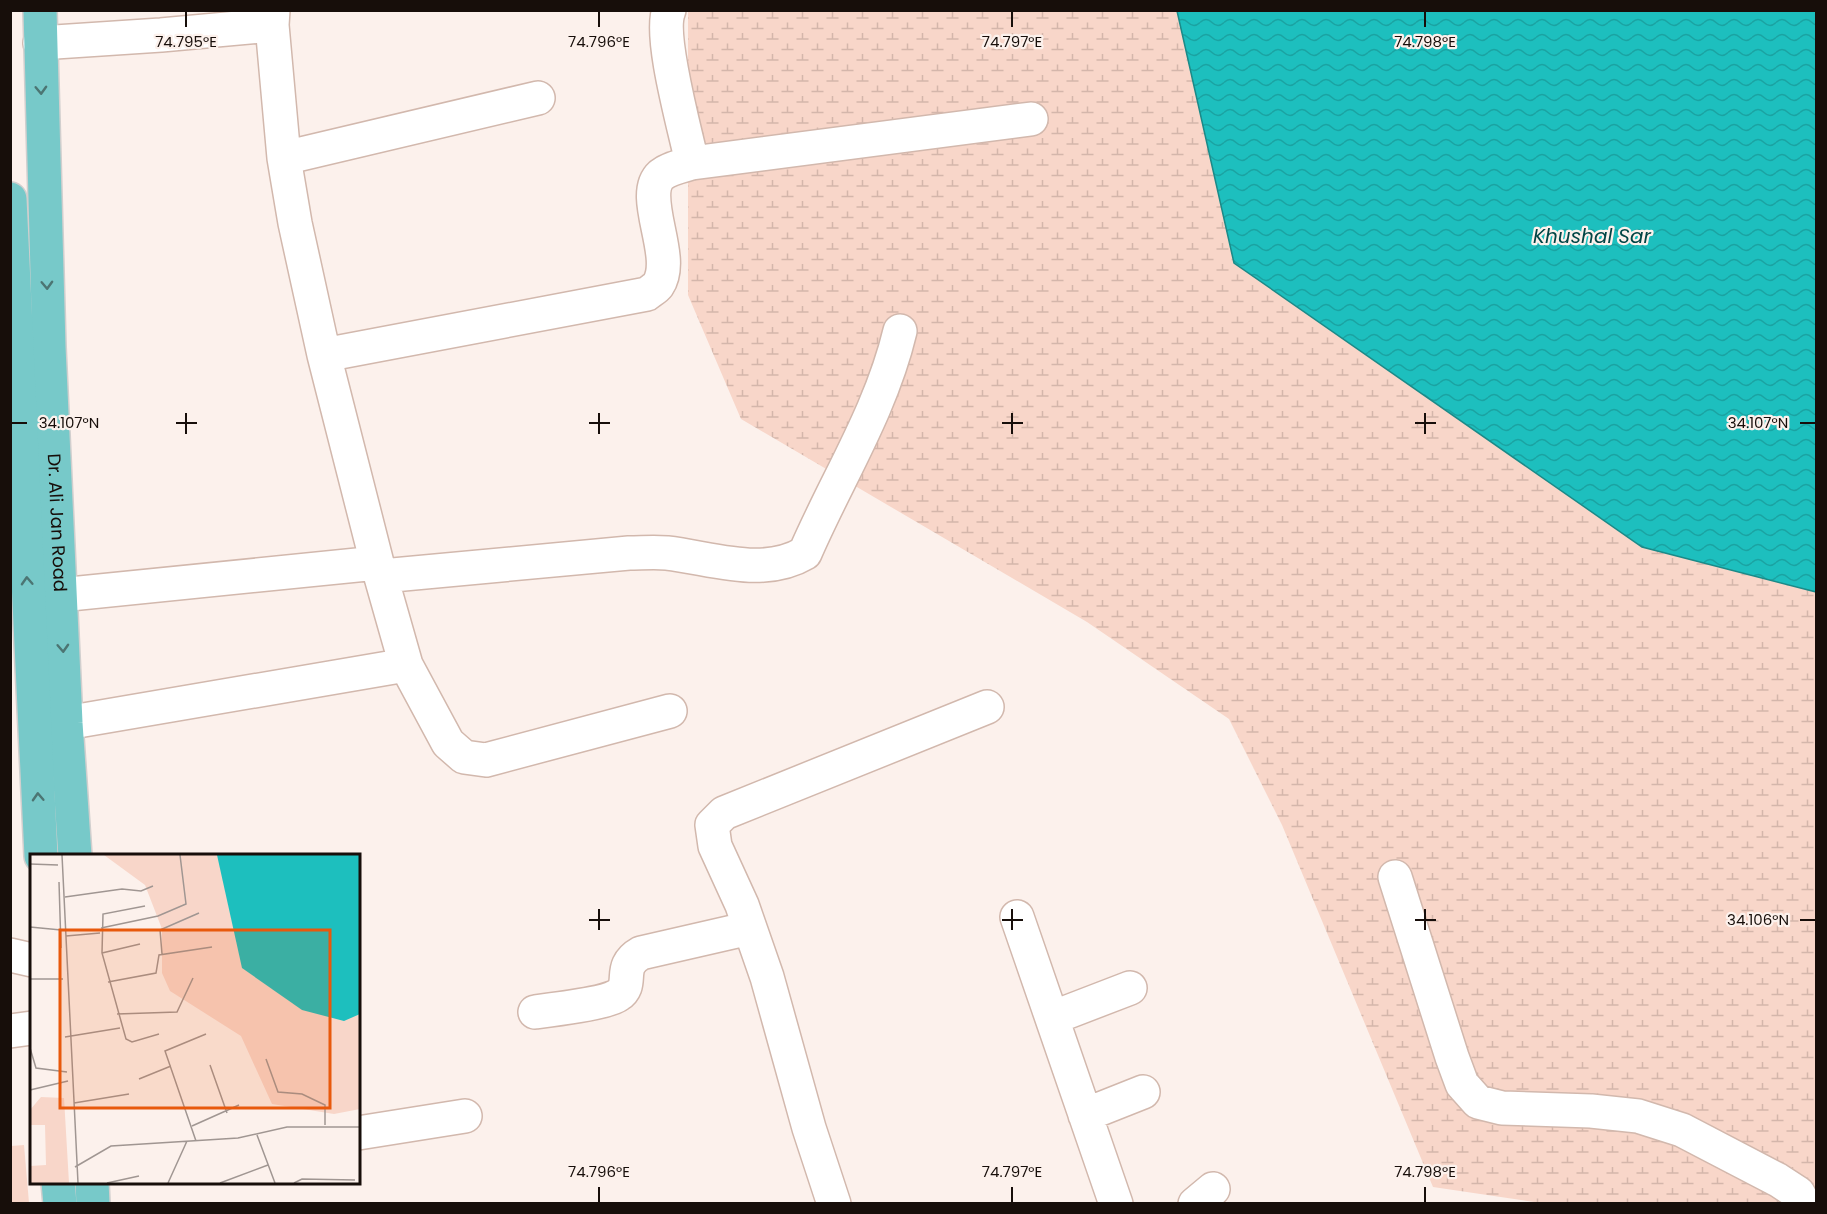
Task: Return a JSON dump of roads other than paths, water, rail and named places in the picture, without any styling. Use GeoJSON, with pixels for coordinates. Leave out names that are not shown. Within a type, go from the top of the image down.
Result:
{"type":"FeatureCollection","features":[{"type":"Feature","properties":{"kind":"main road","name":"Dr. Ali Jan Road"},"geometry":{"type":"LineString","coordinates":[[40,10],[39,43],[49,335],[66,723],[75,854]]}},
{"type":"Feature","properties":{"kind":"main road","name":"Dr. Ali Jan Road"},"geometry":{"type":"LineString","coordinates":[[10,199],[15,426],[41,854]]}},
{"type":"Feature","properties":{"kind":"main road"},"geometry":{"type":"LineString","coordinates":[[58,1184],[60,1203]]}},
{"type":"Feature","properties":{"kind":"main road"},"geometry":{"type":"LineString","coordinates":[[92,1184],[93,1203]]}},
{"type":"Feature","properties":{"kind":"street"},"geometry":{"type":"LineString","coordinates":[[669,10],[666,18],[667,44],[692,163]]}},
{"type":"Feature","properties":{"kind":"street"},"geometry":{"type":"LineString","coordinates":[[39,43],[161,35],[272,18],[284,158],[295,223],[324,354],[406,665],[448,743],[464,757],[486,760],[670,711]]}},
{"type":"Feature","properties":{"kind":"street"},"geometry":{"type":"LineString","coordinates":[[284,158],[538,98]]}},
{"type":"Feature","properties":{"kind":"street"},"geometry":{"type":"LineString","coordinates":[[324,354],[647,294],[657,286],[662,276],[663,260],[654,196],[655,184],[661,176],[671,170],[692,163],[1031,119]]}},
{"type":"Feature","properties":{"kind":"street"},"geometry":{"type":"LineString","coordinates":[[60,595],[379,569],[629,553],[665,553],[754,566],[792,561],[805,553],[868,423],[892,365],[900,331]]}},
{"type":"Feature","properties":{"kind":"street"},"geometry":{"type":"LineString","coordinates":[[34,726],[66,723],[406,665]]}},
{"type":"Feature","properties":{"kind":"street"},"geometry":{"type":"LineString","coordinates":[[834,1203],[809,1128],[767,977],[742,905],[715,846],[712,825],[724,813],[987,707]]}},
{"type":"Feature","properties":{"kind":"street"},"geometry":{"type":"LineString","coordinates":[[1395,877],[1462,1084],[1478,1102],[1502,1108],[1591,1111],[1638,1116],[1682,1130],[1778,1180],[1798,1193],[1804,1203]]}},
{"type":"Feature","properties":{"kind":"street"},"geometry":{"type":"LineString","coordinates":[[1017,917],[1116,1203]]}},
{"type":"Feature","properties":{"kind":"street"},"geometry":{"type":"LineString","coordinates":[[535,1012],[605,1000],[619,995],[626,984],[626,969],[631,959],[641,953],[750,928]]}},
{"type":"Feature","properties":{"kind":"street"},"geometry":{"type":"LineString","coordinates":[[10,955],[30,960]]}},
{"type":"Feature","properties":{"kind":"street"},"geometry":{"type":"LineString","coordinates":[[1052,1018],[1130,988]]}},
{"type":"Feature","properties":{"kind":"street"},"geometry":{"type":"LineString","coordinates":[[10,1031],[30,1028]]}},
{"type":"Feature","properties":{"kind":"street"},"geometry":{"type":"LineString","coordinates":[[1085,1115],[1143,1092]]}},
{"type":"Feature","properties":{"kind":"street"},"geometry":{"type":"LineString","coordinates":[[360,1133],[465,1116]]}},
{"type":"Feature","properties":{"kind":"water","name":"Khushal Sar"},"geometry":{"type":"Polygon","coordinates":[[[1177,11],[1816,11],[1816,592],[1642,547],[1234,263],[1177,11]]]}}]}
